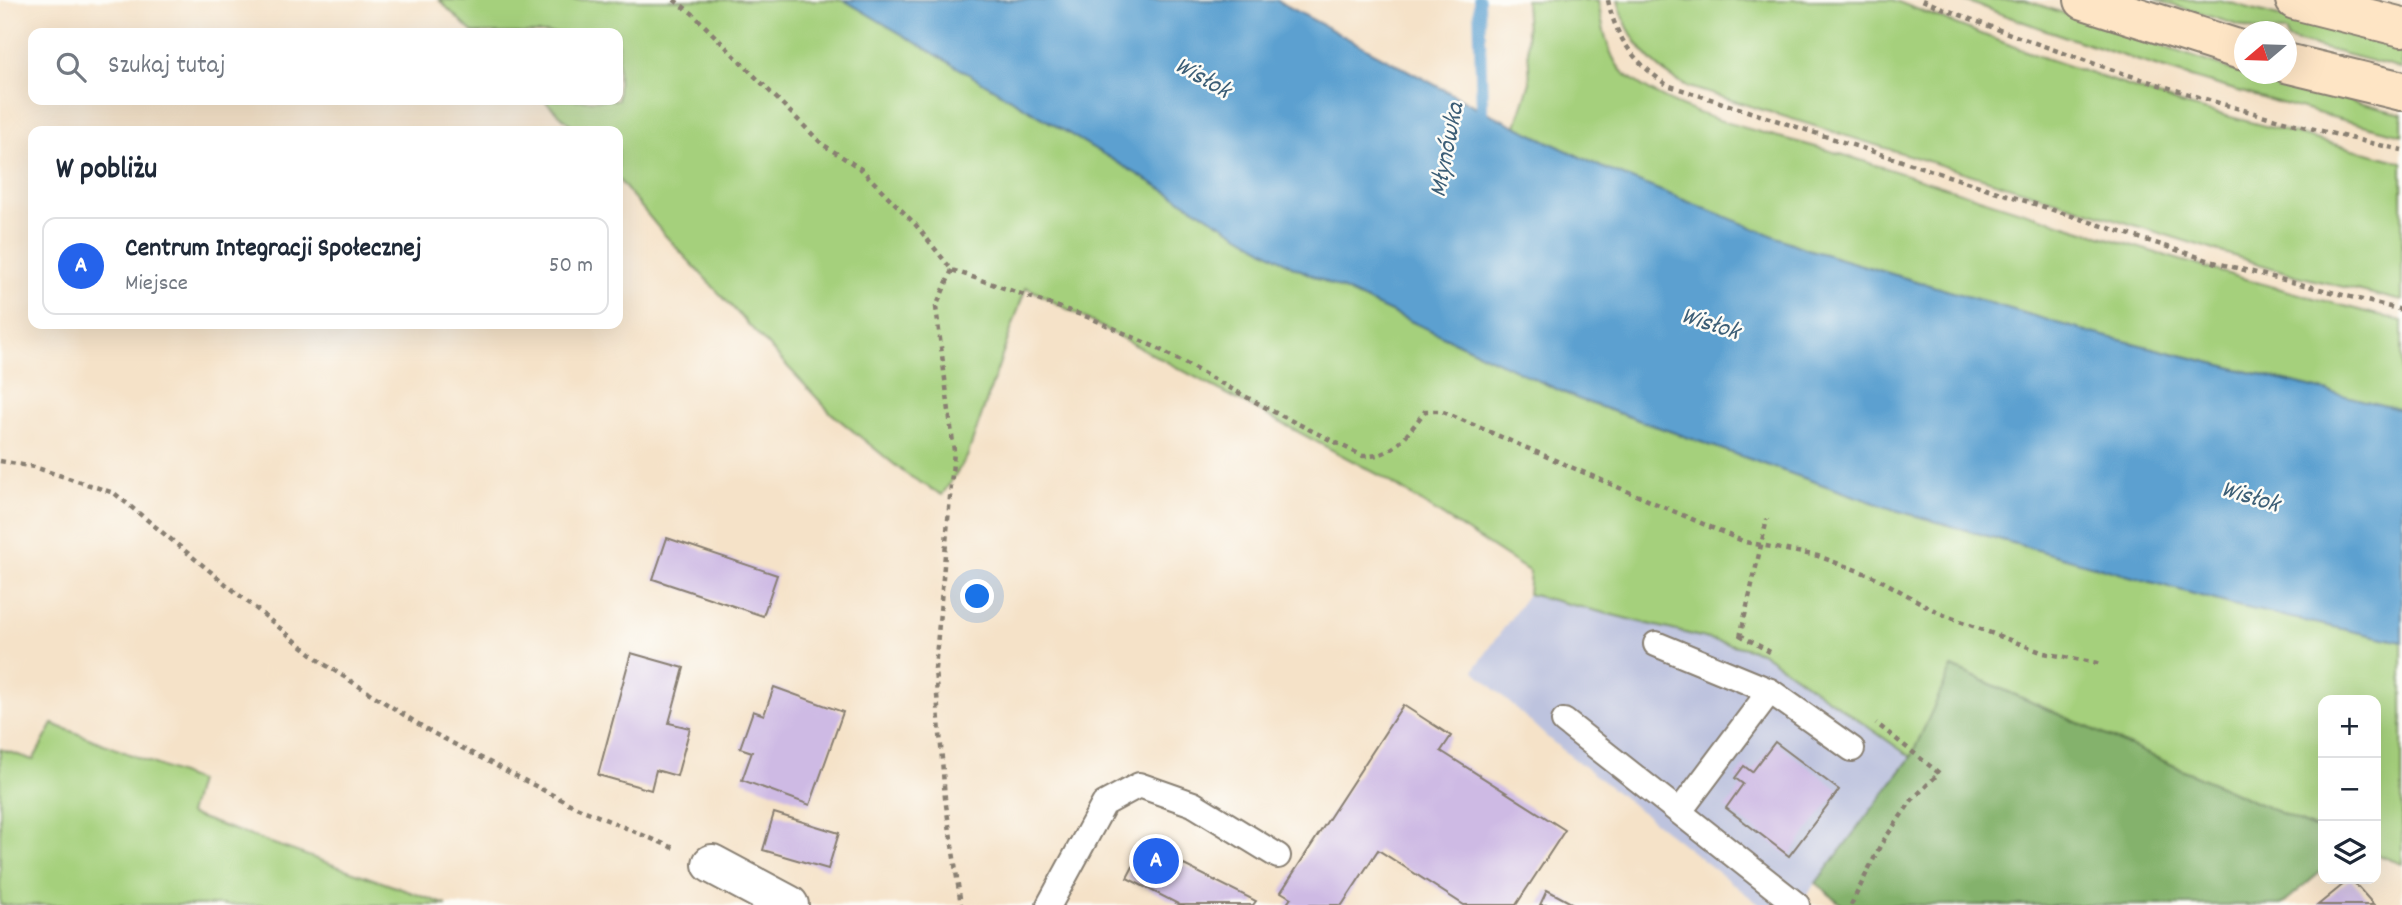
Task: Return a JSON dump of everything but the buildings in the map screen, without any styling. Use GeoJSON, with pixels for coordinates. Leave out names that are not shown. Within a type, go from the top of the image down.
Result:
{"type":"FeatureCollection","features":[{"type":"Feature","properties":{"kind":"main road"},"geometry":{"type":"LineString","coordinates":[[2084,0],[2234,48]]}},
{"type":"Feature","properties":{"kind":"main road"},"geometry":{"type":"LineString","coordinates":[[2295,0],[2402,27]]}},
{"type":"Feature","properties":{"kind":"main road"},"geometry":{"type":"LineString","coordinates":[[2297,65],[2402,91]]}},
{"type":"Feature","properties":{"kind":"street"},"geometry":{"type":"LineString","coordinates":[[712,864],[789,905]]}},
{"type":"Feature","properties":{"kind":"lane"},"geometry":{"type":"LineString","coordinates":[[1656,644],[1770,691],[1852,749]]}},
{"type":"Feature","properties":{"kind":"lane"},"geometry":{"type":"LineString","coordinates":[[1680,811],[1770,691]]}},
{"type":"Feature","properties":{"kind":"lane"},"geometry":{"type":"LineString","coordinates":[[1564,721],[1797,905]]}},
{"type":"Feature","properties":{"kind":"lane"},"geometry":{"type":"LineString","coordinates":[[1049,905],[1104,804],[1139,785],[1193,804],[1278,856]]}},
{"type":"Feature","properties":{"kind":"path"},"geometry":{"type":"LineString","coordinates":[[674,0],[692,13],[822,144],[861,169],[915,224],[952,270],[1093,319],[1363,456],[1376,457],[1391,452],[1425,411],[1441,411],[1760,547],[1818,556],[1875,577],[1941,614],[2044,653],[2103,664]]}},
{"type":"Feature","properties":{"kind":"path"},"geometry":{"type":"LineString","coordinates":[[1608,0],[1613,24],[1622,43],[1635,60],[1667,85],[2217,263],[2402,310]]}},
{"type":"Feature","properties":{"kind":"path"},"geometry":{"type":"LineString","coordinates":[[1922,0],[1997,30],[2164,86],[2402,150]]}},
{"type":"Feature","properties":{"kind":"path"},"geometry":{"type":"LineString","coordinates":[[952,270],[936,307],[954,451],[935,669],[945,798],[961,905]]}},
{"type":"Feature","properties":{"kind":"path"},"geometry":{"type":"LineString","coordinates":[[0,461],[34,467],[114,493],[324,664],[431,732],[576,807],[712,864]]}},
{"type":"Feature","properties":{"kind":"path"},"geometry":{"type":"LineString","coordinates":[[1740,635],[1767,519]]}},
{"type":"Feature","properties":{"kind":"shaded area"},"geometry":{"type":"Polygon","coordinates":[[[1528,594],[1761,652],[1911,757],[1799,905],[1760,905],[1549,739],[1474,670],[1528,594]]]}},
{"type":"Feature","properties":{"kind":"green space"},"geometry":{"type":"Polygon","coordinates":[[[439,0],[844,0],[1292,266],[1578,399],[1895,510],[2233,605],[2402,642],[2402,864],[2381,856],[2381,695],[2318,695],[2318,830],[1953,667],[1911,757],[1761,652],[1528,594],[1530,572],[1381,476],[1026,287],[967,457],[942,495],[906,474],[831,413],[662,232],[623,185],[623,126],[572,126],[549,105],[623,105],[623,28],[468,28],[439,0]]]}},
{"type":"Feature","properties":{"kind":"green space"},"geometry":{"type":"Polygon","coordinates":[[[1525,0],[1598,0],[1606,40],[1619,68],[1650,91],[1706,116],[1828,150],[2196,265],[2402,321],[2402,410],[2088,332],[1804,248],[1601,167],[1516,126],[1530,82],[1525,0]]]}},
{"type":"Feature","properties":{"kind":"green space"},"geometry":{"type":"Polygon","coordinates":[[[1618,0],[1893,0],[2036,55],[2181,104],[2402,162],[2402,301],[2298,276],[1689,87],[1664,72],[1643,52],[1628,28],[1618,0]]]}},
{"type":"Feature","properties":{"kind":"green space"},"geometry":{"type":"Polygon","coordinates":[[[1963,0],[2025,0],[2234,71],[2234,84],[2284,84],[2402,114],[2402,135],[2291,106],[2071,39],[1963,0]]]}},
{"type":"Feature","properties":{"kind":"green space"},"geometry":{"type":"Polygon","coordinates":[[[2155,0],[2220,0],[2296,21],[2234,21],[2234,24],[2155,0]]]}},
{"type":"Feature","properties":{"kind":"green space"},"geometry":{"type":"Polygon","coordinates":[[[2297,21],[2402,50],[2402,69],[2297,42],[2297,21]]]}},
{"type":"Feature","properties":{"kind":"green space"},"geometry":{"type":"Polygon","coordinates":[[[1952,667],[2318,830],[2318,874],[2281,905],[1842,905],[1816,883],[1911,757],[1952,667]]]}},
{"type":"Feature","properties":{"kind":"green space"},"geometry":{"type":"Polygon","coordinates":[[[53,724],[198,781],[189,814],[447,905],[0,905],[0,749],[33,760],[53,724]]]}},
{"type":"Feature","properties":{"kind":"water","name":"Wisłok"},"geometry":{"type":"Polygon","coordinates":[[[844,0],[1276,0],[1482,110],[1601,167],[1804,248],[2088,332],[2402,410],[2402,642],[2233,605],[1895,510],[1578,399],[1292,266],[844,0]]]}},
{"type":"Feature","properties":{"kind":"waterway","name":"Młynówka"},"geometry":{"type":"LineString","coordinates":[[1479,0],[1482,110],[1479,125]]}},
{"type":"Feature","properties":{"kind":"place","name":"Centrum Integracji Społecznej"},"geometry":{"type":"Point","coordinates":[1156,861]}}]}
